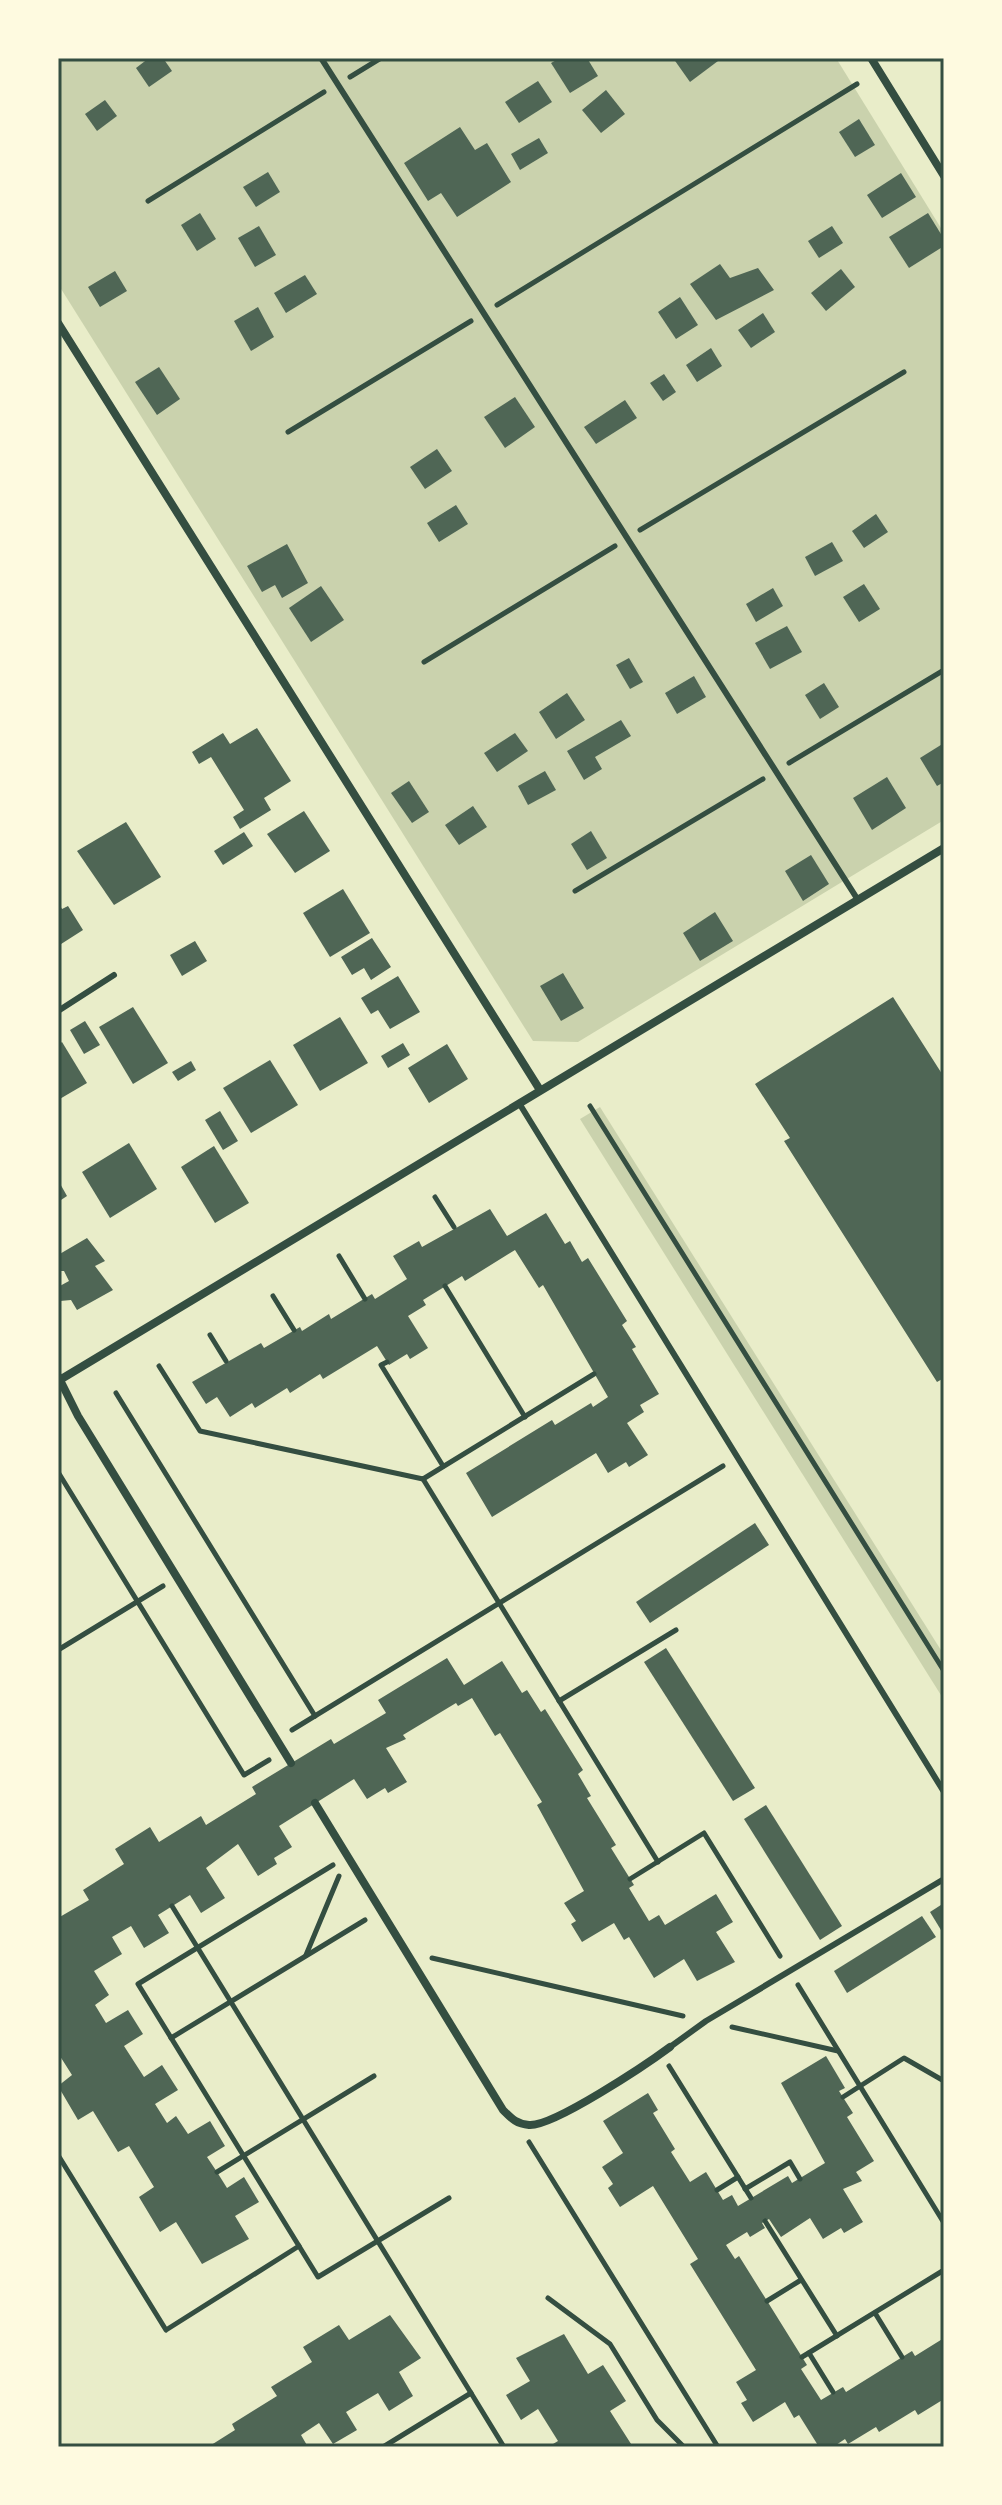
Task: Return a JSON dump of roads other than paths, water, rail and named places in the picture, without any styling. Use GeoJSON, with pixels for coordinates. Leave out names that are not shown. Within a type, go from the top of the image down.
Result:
{"type":"FeatureCollection","features":[{"type":"Feature","properties":{"kind":"street"},"geometry":{"type":"LineString","coordinates":[[871,58],[944,176]]}},
{"type":"Feature","properties":{"kind":"street"},"geometry":{"type":"LineString","coordinates":[[58,323],[540,1090]]}},
{"type":"Feature","properties":{"kind":"street"},"geometry":{"type":"LineString","coordinates":[[291,1763],[78,1416],[59,1379],[944,848]]}},
{"type":"Feature","properties":{"kind":"street"},"geometry":{"type":"LineString","coordinates":[[315,1803],[503,2110],[516,2123],[532,2126],[577,2106],[670,2047]]}},
{"type":"Feature","properties":{"kind":"lane"},"geometry":{"type":"LineString","coordinates":[[321,58],[858,900]]}},
{"type":"Feature","properties":{"kind":"lane"},"geometry":{"type":"LineString","coordinates":[[58,1011],[114,975]]}},
{"type":"Feature","properties":{"kind":"lane"},"geometry":{"type":"LineString","coordinates":[[519,1103],[944,1792]]}},
{"type":"Feature","properties":{"kind":"lane"},"geometry":{"type":"LineString","coordinates":[[670,2047],[706,2021],[944,1879]]}}]}
